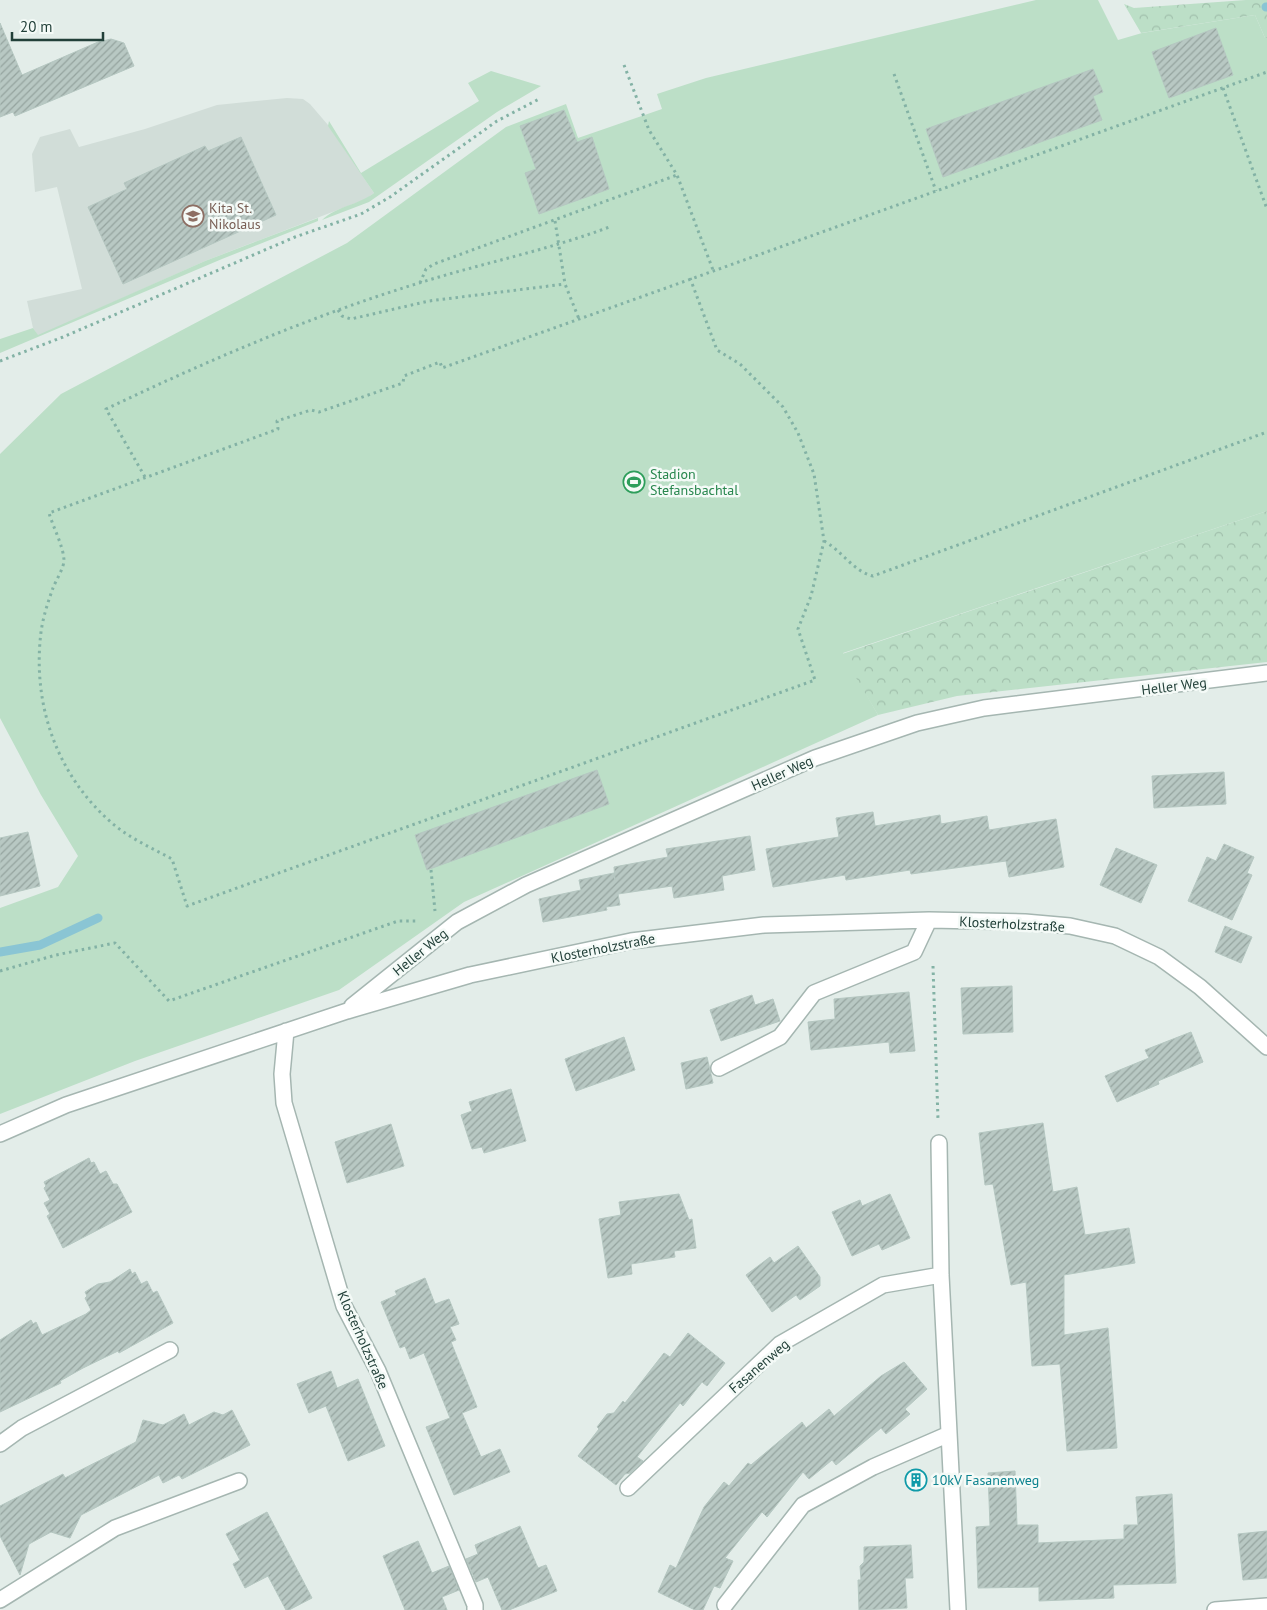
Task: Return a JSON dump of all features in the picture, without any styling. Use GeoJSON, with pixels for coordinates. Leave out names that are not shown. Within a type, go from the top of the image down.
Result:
{"type":"FeatureCollection","features":[{"type":"Feature","properties":{"kind":"street","name":"Heller Weg"},"geometry":{"type":"LineString","coordinates":[[347,1011],[457,922],[526,885],[815,758],[918,723],[984,708],[1267,673]]}},
{"type":"Feature","properties":{"kind":"street","name":"Klosterholzstraße"},"geometry":{"type":"LineString","coordinates":[[0,1134],[66,1105],[347,1011],[470,975],[631,941],[764,925],[929,920],[1034,923],[1070,926],[1116,936],[1159,957],[1200,986],[1267,1047]]}},
{"type":"Feature","properties":{"kind":"street"},"geometry":{"type":"LineString","coordinates":[[719,1068],[780,1037],[814,993],[914,952],[929,920]]}},
{"type":"Feature","properties":{"kind":"street","name":"Klosterholzstraße"},"geometry":{"type":"LineString","coordinates":[[286,1031],[282,1074],[284,1103],[344,1306],[378,1371],[475,1605],[475,1610]]}},
{"type":"Feature","properties":{"kind":"street"},"geometry":{"type":"LineString","coordinates":[[939,1143],[941,1275],[958,1610]]}},
{"type":"Feature","properties":{"kind":"street","name":"Fasanenweg"},"geometry":{"type":"LineString","coordinates":[[628,1488],[780,1344],[883,1285],[941,1275]]}},
{"type":"Feature","properties":{"kind":"street"},"geometry":{"type":"LineString","coordinates":[[0,1444],[22,1428],[170,1350]]}},
{"type":"Feature","properties":{"kind":"street"},"geometry":{"type":"LineString","coordinates":[[725,1605],[803,1505],[873,1467],[949,1434]]}},
{"type":"Feature","properties":{"kind":"street"},"geometry":{"type":"LineString","coordinates":[[0,1600],[116,1528],[239,1481]]}},
{"type":"Feature","properties":{"kind":"street"},"geometry":{"type":"LineString","coordinates":[[1215,1610],[1267,1606]]}},
{"type":"Feature","properties":{"kind":"path"},"geometry":{"type":"LineString","coordinates":[[624,65],[649,130],[677,176],[713,270]]}},
{"type":"Feature","properties":{"kind":"path"},"geometry":{"type":"LineString","coordinates":[[690,278],[717,350],[740,364],[765,386],[783,407],[798,433],[814,474],[824,541],[812,596],[798,629],[815,680],[187,906],[172,859],[143,845],[114,825],[93,804],[64,765],[48,724],[40,679],[41,631],[53,587],[64,561],[49,513],[278,429],[276,421],[311,410],[319,412],[403,382],[404,376],[440,362],[442,368],[690,278],[1267,72]]}},
{"type":"Feature","properties":{"kind":"path"},"geometry":{"type":"LineString","coordinates":[[894,74],[936,191]]}},
{"type":"Feature","properties":{"kind":"path"},"geometry":{"type":"LineString","coordinates":[[1223,88],[1267,209]]}},
{"type":"Feature","properties":{"kind":"path"},"geometry":{"type":"LineString","coordinates":[[0,361],[294,237],[361,214],[390,197],[497,121],[541,98]]}},
{"type":"Feature","properties":{"kind":"path"},"geometry":{"type":"LineString","coordinates":[[420,283],[426,269],[434,264],[677,176]]}},
{"type":"Feature","properties":{"kind":"path"},"geometry":{"type":"LineString","coordinates":[[555,221],[565,284],[579,319]]}},
{"type":"Feature","properties":{"kind":"path"},"geometry":{"type":"LineString","coordinates":[[145,477],[106,409],[196,366],[338,310],[420,283],[560,244],[612,226]]}},
{"type":"Feature","properties":{"kind":"path"},"geometry":{"type":"LineString","coordinates":[[338,310],[342,316],[351,319],[429,301],[565,284]]}},
{"type":"Feature","properties":{"kind":"path"},"geometry":{"type":"LineString","coordinates":[[824,541],[836,548],[863,574],[873,576],[1267,432]]}},
{"type":"Feature","properties":{"kind":"path"},"geometry":{"type":"LineString","coordinates":[[431,870],[435,900],[435,921]]}},
{"type":"Feature","properties":{"kind":"path"},"geometry":{"type":"LineString","coordinates":[[0,970],[56,955],[115,943],[169,1001],[398,921],[457,922]]}},
{"type":"Feature","properties":{"kind":"path"},"geometry":{"type":"LineString","coordinates":[[933,964],[937,1105]]}},
{"type":"Feature","properties":{"kind":"shaded area","name":"Kita St. Nikolaus"},"geometry":{"type":"Polygon","coordinates":[[[287,98],[303,99],[310,104],[328,125],[374,193],[366,199],[205,261],[38,336],[33,328],[27,301],[82,289],[57,187],[35,192],[32,154],[40,137],[70,129],[79,147],[145,129],[217,105],[287,98]]]}},
{"type":"Feature","properties":{"kind":"green space","name":"Stadion Stefansbachtal"},"geometry":{"type":"Polygon","coordinates":[[[1036,0],[1098,0],[1118,40],[1142,33],[1255,15],[1265,38],[1267,38],[1267,511],[843,653],[878,715],[464,902],[339,990],[135,1061],[0,1114],[0,908],[58,887],[78,856],[41,795],[0,718],[0,454],[61,394],[347,243],[506,127],[566,104],[578,138],[662,109],[657,94],[706,78],[1036,0]]]}},
{"type":"Feature","properties":{"kind":"green space"},"geometry":{"type":"Polygon","coordinates":[[[1267,0],[1267,38],[1265,38],[1255,15],[1141,33],[1124,4],[1134,8],[1267,0]]]}},
{"type":"Feature","properties":{"kind":"green space"},"geometry":{"type":"Polygon","coordinates":[[[491,71],[541,86],[497,112],[369,202],[322,220],[328,215],[374,193],[328,126],[329,121],[361,173],[479,101],[468,83],[491,71]]]}},
{"type":"Feature","properties":{"kind":"green space"},"geometry":{"type":"Polygon","coordinates":[[[318,218],[318,221],[222,259],[0,353],[0,339],[33,328],[38,335],[205,261],[318,218]]]}},
{"type":"Feature","properties":{"kind":"green space"},"geometry":{"type":"Polygon","coordinates":[[[1267,511],[1267,662],[957,696],[878,715],[842,654],[1267,511]]]}},
{"type":"Feature","properties":{"kind":"building"},"geometry":{"type":"Polygon","coordinates":[[[0,23],[22,75],[98,42],[111,39],[124,43],[134,66],[15,116],[13,112],[0,117],[0,23]]]}},
{"type":"Feature","properties":{"kind":"building"},"geometry":{"type":"Polygon","coordinates":[[[1216,28],[1233,75],[1169,98],[1152,52],[1216,28]]]}},
{"type":"Feature","properties":{"kind":"building"},"geometry":{"type":"Polygon","coordinates":[[[1093,69],[1103,92],[1093,96],[1102,120],[943,177],[926,129],[1093,69]]]}},
{"type":"Feature","properties":{"kind":"building"},"geometry":{"type":"Polygon","coordinates":[[[564,110],[577,142],[592,137],[609,189],[539,214],[525,173],[536,169],[520,126],[564,110]]]}},
{"type":"Feature","properties":{"kind":"building"},"geometry":{"type":"Polygon","coordinates":[[[241,137],[276,215],[123,284],[88,207],[127,189],[124,183],[205,146],[208,151],[241,137]]]}},
{"type":"Feature","properties":{"kind":"building"},"geometry":{"type":"Polygon","coordinates":[[[597,770],[609,804],[427,870],[415,835],[597,770]]]}},
{"type":"Feature","properties":{"kind":"building"},"geometry":{"type":"Polygon","coordinates":[[[1224,772],[1226,804],[1154,808],[1152,776],[1224,772]]]}},
{"type":"Feature","properties":{"kind":"building"},"geometry":{"type":"Polygon","coordinates":[[[873,812],[875,826],[940,815],[941,824],[987,816],[989,830],[1056,819],[1064,867],[1009,877],[1006,861],[911,874],[910,870],[846,880],[845,875],[773,887],[766,849],[839,837],[836,818],[873,812]]]}},
{"type":"Feature","properties":{"kind":"building"},"geometry":{"type":"Polygon","coordinates":[[[28,832],[40,886],[0,896],[0,838],[28,832]]]}},
{"type":"Feature","properties":{"kind":"building"},"geometry":{"type":"Polygon","coordinates":[[[750,836],[755,870],[722,876],[724,890],[674,898],[672,886],[618,894],[620,905],[606,907],[607,910],[543,922],[539,899],[581,890],[579,880],[614,873],[615,880],[614,867],[668,857],[666,849],[750,836]]]}},
{"type":"Feature","properties":{"kind":"building"},"geometry":{"type":"Polygon","coordinates":[[[1224,844],[1254,857],[1247,873],[1252,875],[1232,920],[1188,901],[1207,857],[1216,861],[1224,844]]]}},
{"type":"Feature","properties":{"kind":"building"},"geometry":{"type":"Polygon","coordinates":[[[1116,848],[1157,865],[1141,903],[1100,885],[1116,848]]]}},
{"type":"Feature","properties":{"kind":"building"},"geometry":{"type":"Polygon","coordinates":[[[1225,926],[1252,937],[1241,963],[1215,952],[1225,926]]]}},
{"type":"Feature","properties":{"kind":"building"},"geometry":{"type":"Polygon","coordinates":[[[1012,986],[1013,1032],[963,1034],[961,988],[1012,986]]]}},
{"type":"Feature","properties":{"kind":"building"},"geometry":{"type":"Polygon","coordinates":[[[909,992],[915,1051],[890,1053],[889,1042],[811,1050],[808,1022],[835,1019],[834,999],[909,992]]]}},
{"type":"Feature","properties":{"kind":"building"},"geometry":{"type":"Polygon","coordinates":[[[752,995],[755,1005],[773,999],[780,1021],[721,1041],[710,1010],[752,995]]]}},
{"type":"Feature","properties":{"kind":"building"},"geometry":{"type":"Polygon","coordinates":[[[1191,1032],[1203,1062],[1158,1081],[1159,1084],[1117,1102],[1105,1076],[1149,1058],[1145,1050],[1191,1032]]]}},
{"type":"Feature","properties":{"kind":"building"},"geometry":{"type":"Polygon","coordinates":[[[624,1037],[635,1070],[576,1091],[565,1059],[624,1037]]]}},
{"type":"Feature","properties":{"kind":"building"},"geometry":{"type":"Polygon","coordinates":[[[707,1057],[713,1083],[686,1089],[681,1063],[707,1057]]]}},
{"type":"Feature","properties":{"kind":"building"},"geometry":{"type":"Polygon","coordinates":[[[511,1089],[526,1141],[484,1153],[482,1147],[472,1149],[461,1115],[472,1111],[469,1102],[511,1089]]]}},
{"type":"Feature","properties":{"kind":"building"},"geometry":{"type":"Polygon","coordinates":[[[1043,1123],[1053,1192],[1077,1187],[1085,1235],[1129,1228],[1135,1263],[1064,1275],[1064,1335],[1108,1328],[1117,1448],[1067,1451],[1060,1364],[1032,1366],[1026,1282],[1011,1285],[993,1184],[985,1185],[979,1133],[1043,1123]]]}},
{"type":"Feature","properties":{"kind":"building"},"geometry":{"type":"Polygon","coordinates":[[[391,1124],[404,1166],[347,1183],[335,1142],[391,1124]]]}},
{"type":"Feature","properties":{"kind":"building"},"geometry":{"type":"Polygon","coordinates":[[[89,1158],[91,1163],[94,1162],[100,1174],[106,1171],[113,1184],[117,1184],[132,1212],[63,1248],[47,1216],[50,1214],[44,1203],[50,1200],[44,1188],[46,1186],[44,1182],[89,1158]]]}},
{"type":"Feature","properties":{"kind":"building"},"geometry":{"type":"Polygon","coordinates":[[[679,1194],[689,1220],[692,1219],[696,1248],[674,1251],[675,1257],[631,1264],[632,1274],[608,1278],[599,1219],[621,1215],[619,1202],[679,1194]]]}},
{"type":"Feature","properties":{"kind":"building"},"geometry":{"type":"Polygon","coordinates":[[[890,1194],[910,1238],[882,1250],[879,1244],[852,1256],[832,1212],[860,1200],[862,1206],[890,1194]]]}},
{"type":"Feature","properties":{"kind":"building"},"geometry":{"type":"Polygon","coordinates":[[[798,1246],[820,1277],[820,1286],[800,1300],[796,1295],[772,1312],[746,1275],[770,1257],[774,1263],[798,1246]]]}},
{"type":"Feature","properties":{"kind":"building"},"geometry":{"type":"Polygon","coordinates":[[[130,1269],[132,1274],[135,1272],[141,1284],[147,1281],[153,1293],[157,1291],[173,1323],[119,1353],[118,1351],[83,1368],[60,1381],[61,1383],[0,1412],[0,1340],[31,1320],[33,1324],[36,1322],[42,1335],[86,1314],[91,1310],[85,1298],[87,1296],[85,1292],[98,1284],[110,1282],[130,1269]]]}},
{"type":"Feature","properties":{"kind":"building"},"geometry":{"type":"Polygon","coordinates":[[[425,1278],[435,1304],[449,1299],[459,1324],[450,1327],[456,1340],[451,1342],[477,1407],[462,1413],[481,1457],[500,1449],[510,1472],[454,1495],[426,1427],[450,1418],[424,1353],[410,1359],[405,1346],[400,1348],[381,1302],[397,1295],[395,1291],[425,1278]]]}},
{"type":"Feature","properties":{"kind":"building"},"geometry":{"type":"Polygon","coordinates":[[[688,1333],[725,1363],[707,1386],[702,1382],[683,1406],[680,1403],[637,1457],[643,1461],[630,1473],[625,1474],[616,1485],[578,1456],[599,1429],[597,1427],[607,1414],[614,1413],[623,1401],[625,1403],[664,1353],[670,1357],[688,1333]]]}},
{"type":"Feature","properties":{"kind":"building"},"geometry":{"type":"Polygon","coordinates":[[[904,1362],[927,1389],[905,1409],[910,1414],[886,1434],[881,1428],[836,1465],[832,1460],[809,1479],[803,1472],[767,1517],[762,1512],[725,1558],[733,1561],[720,1588],[714,1586],[703,1610],[695,1610],[658,1592],[670,1565],[676,1568],[704,1507],[724,1482],[729,1486],[748,1463],[751,1465],[802,1422],[806,1428],[829,1409],[834,1416],[881,1376],[904,1362]]]}},
{"type":"Feature","properties":{"kind":"building"},"geometry":{"type":"Polygon","coordinates":[[[331,1371],[337,1388],[358,1379],[385,1446],[348,1461],[326,1406],[309,1413],[297,1384],[331,1371]]]}},
{"type":"Feature","properties":{"kind":"building"},"geometry":{"type":"Polygon","coordinates":[[[232,1410],[250,1445],[182,1479],[179,1475],[163,1483],[159,1475],[81,1515],[70,1538],[51,1532],[29,1544],[20,1575],[0,1536],[0,1506],[63,1474],[65,1478],[136,1442],[143,1420],[163,1425],[184,1414],[189,1425],[214,1412],[223,1415],[232,1410]]]}},
{"type":"Feature","properties":{"kind":"building"},"geometry":{"type":"Polygon","coordinates":[[[1015,1471],[1017,1525],[1038,1525],[1038,1543],[1124,1539],[1124,1525],[1138,1525],[1136,1497],[1172,1494],[1176,1583],[1113,1585],[1114,1598],[1039,1601],[1039,1587],[978,1588],[976,1527],[990,1526],[988,1473],[1015,1471]]]}},
{"type":"Feature","properties":{"kind":"building"},"geometry":{"type":"Polygon","coordinates":[[[267,1512],[312,1598],[289,1610],[286,1610],[268,1576],[245,1588],[233,1564],[240,1560],[226,1534],[267,1512]]]}},
{"type":"Feature","properties":{"kind":"building"},"geometry":{"type":"Polygon","coordinates":[[[520,1526],[538,1568],[546,1565],[557,1591],[509,1610],[502,1610],[488,1577],[476,1582],[466,1559],[478,1554],[475,1545],[520,1526]]]}},
{"type":"Feature","properties":{"kind":"building"},"geometry":{"type":"Polygon","coordinates":[[[1267,1531],[1267,1578],[1243,1580],[1238,1534],[1267,1531]]]}},
{"type":"Feature","properties":{"kind":"building"},"geometry":{"type":"Polygon","coordinates":[[[418,1541],[432,1573],[449,1566],[459,1590],[442,1597],[447,1610],[405,1610],[383,1556],[418,1541]]]}},
{"type":"Feature","properties":{"kind":"building"},"geometry":{"type":"Polygon","coordinates":[[[911,1545],[913,1578],[905,1578],[907,1608],[859,1610],[858,1580],[861,1580],[860,1566],[864,1562],[864,1547],[911,1545]]]}},
{"type":"Feature","properties":{"kind":"waterway"},"geometry":{"type":"LineString","coordinates":[[0,952],[40,945],[98,918]]}},
{"type":"Feature","properties":{"kind":"place","name":"Kita St. Nikolaus"},"geometry":{"type":"Point","coordinates":[193,216]}},
{"type":"Feature","properties":{"kind":"place","name":"Stadion Stefansbachtal"},"geometry":{"type":"Point","coordinates":[634,482]}},
{"type":"Feature","properties":{"kind":"place","name":"10kV Fasanenweg"},"geometry":{"type":"Point","coordinates":[916,1480]}}]}
